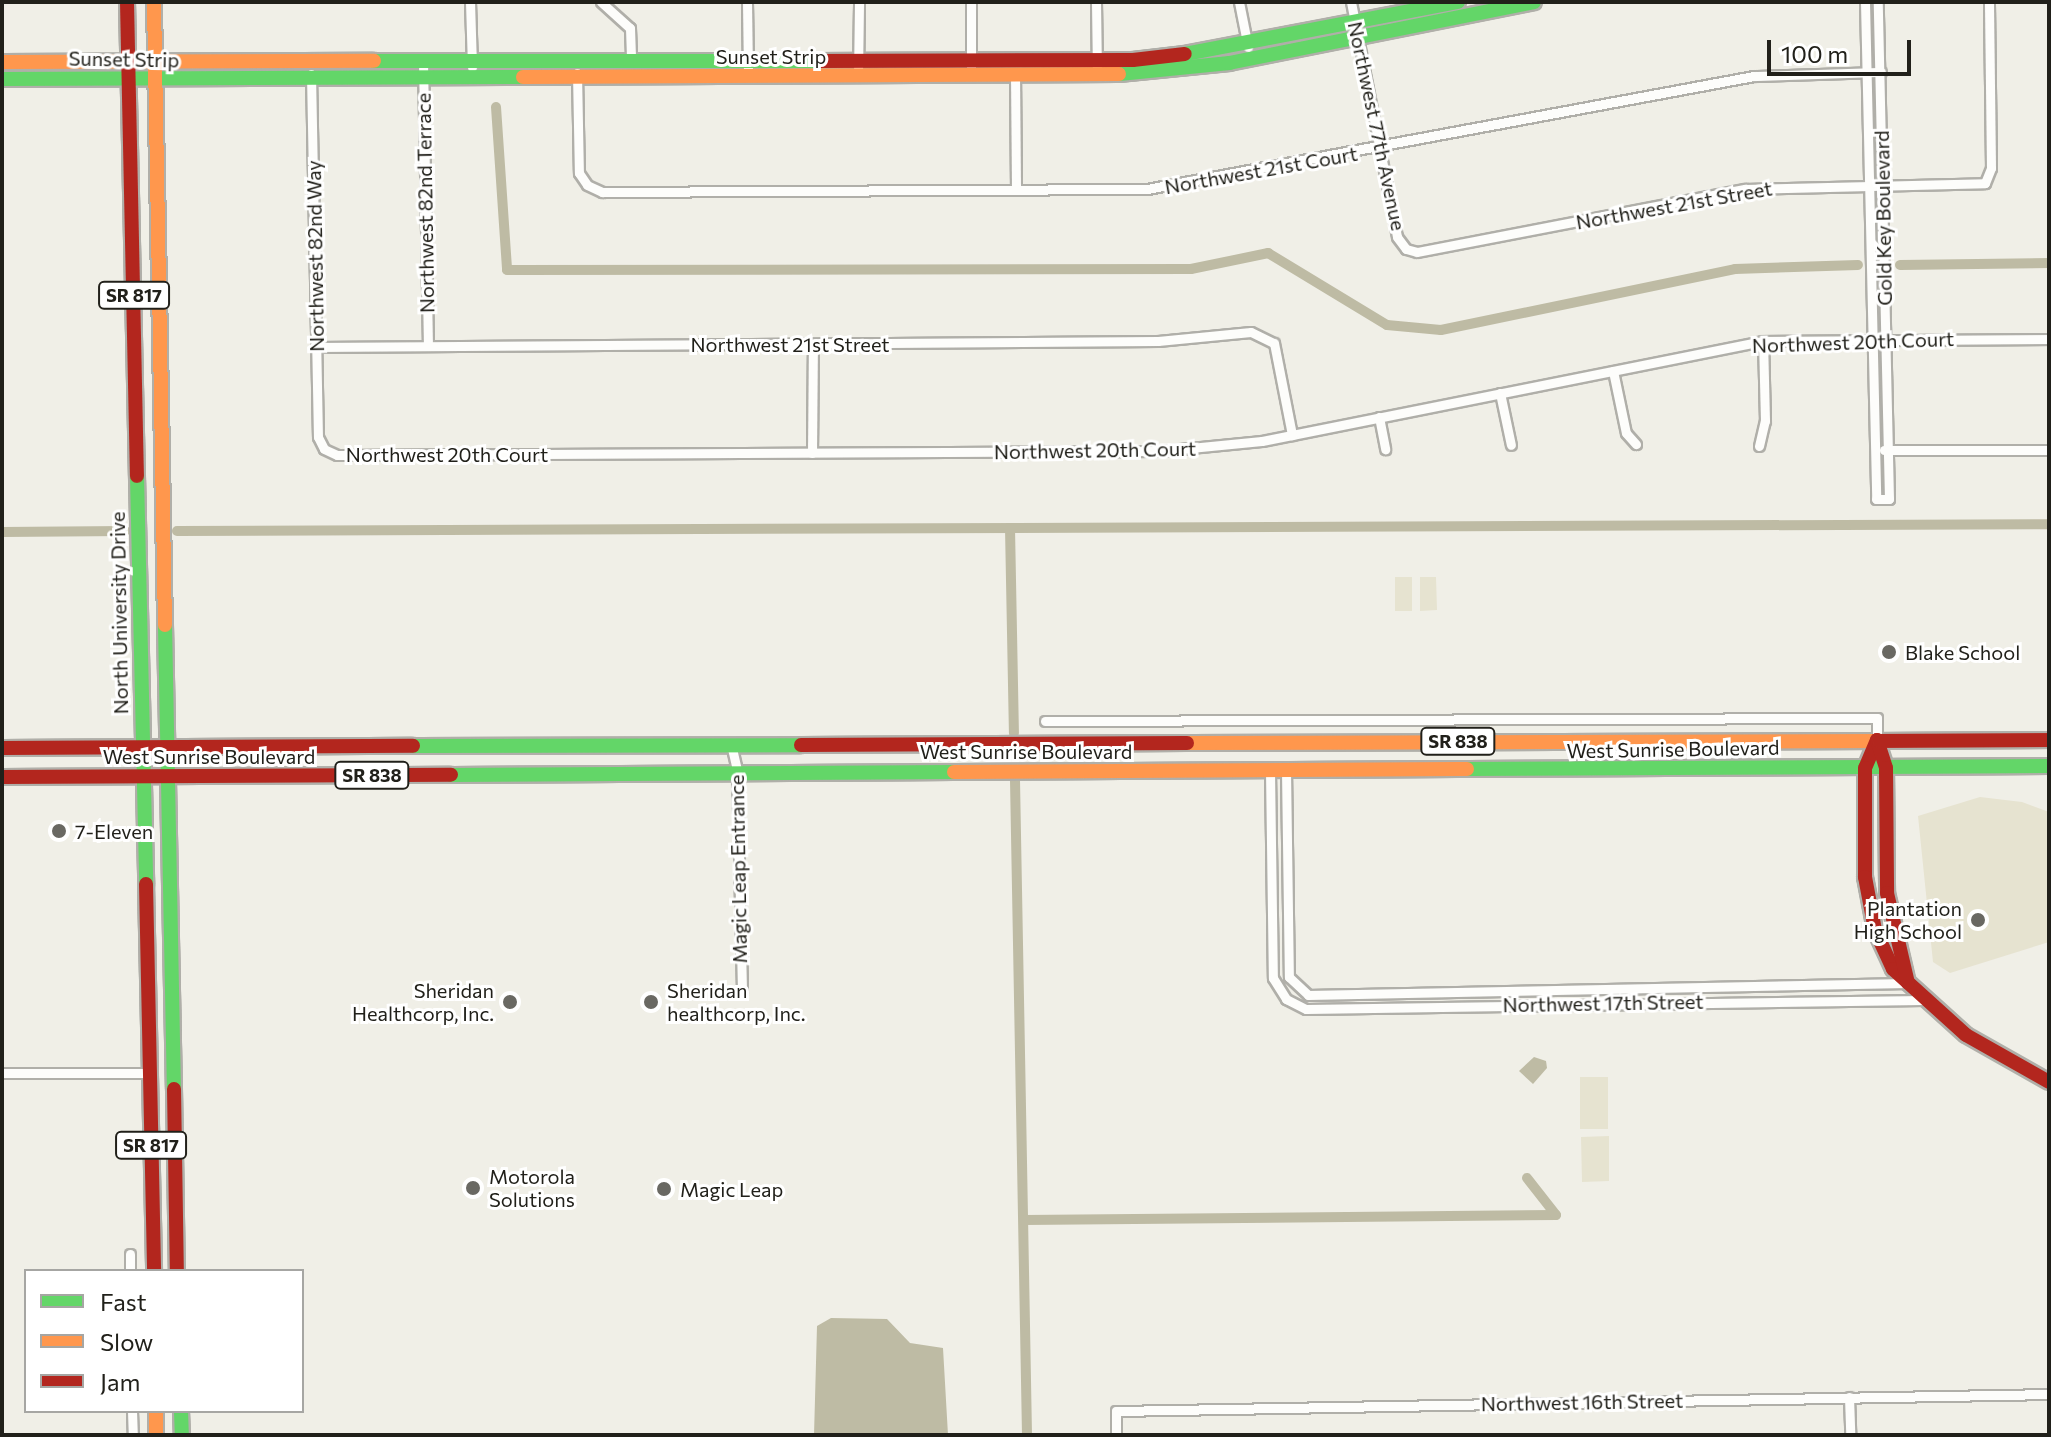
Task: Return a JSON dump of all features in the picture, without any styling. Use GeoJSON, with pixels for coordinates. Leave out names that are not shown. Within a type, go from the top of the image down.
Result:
{"type":"FeatureCollection","features":[{"type":"Feature","properties":{"kind":"main road","name":"North University Drive"},"geometry":{"type":"LineString","coordinates":[[127,2],[154,1269]]}},
{"type":"Feature","properties":{"kind":"main road","name":"SR 817"},"geometry":{"type":"LineString","coordinates":[[154,2],[177,1269]]}},
{"type":"Feature","properties":{"kind":"main road","name":"Sunset Strip"},"geometry":{"type":"LineString","coordinates":[[1249,51],[1355,23],[1458,2]]}},
{"type":"Feature","properties":{"kind":"main road","name":"Sunset Strip"},"geometry":{"type":"LineString","coordinates":[[2,62],[472,61],[631,62],[748,69],[1097,68],[1360,38],[1534,2]]}},
{"type":"Feature","properties":{"kind":"main road","name":"Sunset Strip"},"geometry":{"type":"LineString","coordinates":[[2,79],[631,79],[748,69]]}},
{"type":"Feature","properties":{"kind":"main road"},"geometry":{"type":"LineString","coordinates":[[1877,740],[1865,768],[1868,905],[1893,969],[1923,1000],[1966,1035],[2049,1082]]}},
{"type":"Feature","properties":{"kind":"main road"},"geometry":{"type":"LineString","coordinates":[[1877,740],[1886,768],[1887,893],[1908,983]]}},
{"type":"Feature","properties":{"kind":"main road","name":"West Sunrise Boulevard"},"geometry":{"type":"LineString","coordinates":[[2,748],[2049,740]]}},
{"type":"Feature","properties":{"kind":"main road"},"geometry":{"type":"LineString","coordinates":[[1238,771],[1273,743]]}},
{"type":"Feature","properties":{"kind":"main road","name":"West Sunrise Boulevard"},"geometry":{"type":"LineString","coordinates":[[2,777],[737,770],[1270,771],[2049,766]]}},
{"type":"Feature","properties":{"kind":"main road"},"geometry":{"type":"LineString","coordinates":[[148,1035],[161,1062],[173,1068]]}},
{"type":"Feature","properties":{"kind":"main road"},"geometry":{"type":"LineString","coordinates":[[150,1073],[173,1095]]}},
{"type":"Feature","properties":{"kind":"main road"},"geometry":{"type":"LineString","coordinates":[[156,1413],[156,1435]]}},
{"type":"Feature","properties":{"kind":"main road"},"geometry":{"type":"LineString","coordinates":[[181,1413],[182,1435]]}},
{"type":"Feature","properties":{"kind":"street"},"geometry":{"type":"LineString","coordinates":[[470,2],[473,79]]}},
{"type":"Feature","properties":{"kind":"street"},"geometry":{"type":"LineString","coordinates":[[601,2],[630,28],[631,79]]}},
{"type":"Feature","properties":{"kind":"street"},"geometry":{"type":"LineString","coordinates":[[747,2],[748,69]]}},
{"type":"Feature","properties":{"kind":"street"},"geometry":{"type":"LineString","coordinates":[[858,68],[859,2]]}},
{"type":"Feature","properties":{"kind":"street"},"geometry":{"type":"LineString","coordinates":[[971,2],[971,68]]}},
{"type":"Feature","properties":{"kind":"street"},"geometry":{"type":"LineString","coordinates":[[1096,2],[1097,68]]}},
{"type":"Feature","properties":{"kind":"street"},"geometry":{"type":"LineString","coordinates":[[1239,2],[1249,51]]}},
{"type":"Feature","properties":{"kind":"street","name":"Northwest 77th Avenue"},"geometry":{"type":"LineString","coordinates":[[1351,2],[1397,237],[1406,249]]}},
{"type":"Feature","properties":{"kind":"street","name":"Gold Key Boulevard"},"geometry":{"type":"LineString","coordinates":[[1865,2],[1876,499],[1889,499],[1878,2]]}},
{"type":"Feature","properties":{"kind":"street","name":"Northwest 21st Street"},"geometry":{"type":"LineString","coordinates":[[1406,249],[1428,251],[1745,189],[1974,186],[1989,177],[1989,2]]}},
{"type":"Feature","properties":{"kind":"street","name":"Northwest 82nd Way"},"geometry":{"type":"LineString","coordinates":[[310,61],[318,437],[324,449]]}},
{"type":"Feature","properties":{"kind":"street","name":"Northwest 82nd Terrace"},"geometry":{"type":"LineString","coordinates":[[423,61],[428,346]]}},
{"type":"Feature","properties":{"kind":"street"},"geometry":{"type":"LineString","coordinates":[[577,62],[577,79]]}},
{"type":"Feature","properties":{"kind":"street"},"geometry":{"type":"LineString","coordinates":[[1015,68],[1016,189]]}},
{"type":"Feature","properties":{"kind":"street","name":"Northwest 21st Court"},"geometry":{"type":"LineString","coordinates":[[577,79],[579,173],[587,185],[602,192],[1174,186],[1754,76],[1881,72]]}},
{"type":"Feature","properties":{"kind":"street","name":"Northwest 21st Street"},"geometry":{"type":"LineString","coordinates":[[316,347],[1158,341],[1263,334],[1274,343],[1292,435]]}},
{"type":"Feature","properties":{"kind":"street","name":"Northwest 20th Court"},"geometry":{"type":"LineString","coordinates":[[324,449],[337,455],[1160,451],[1292,435],[1763,341],[2049,339]]}},
{"type":"Feature","properties":{"kind":"street"},"geometry":{"type":"LineString","coordinates":[[1759,446],[1765,421],[1763,341]]}},
{"type":"Feature","properties":{"kind":"street"},"geometry":{"type":"LineString","coordinates":[[812,453],[813,344]]}},
{"type":"Feature","properties":{"kind":"street"},"geometry":{"type":"LineString","coordinates":[[1613,371],[1626,433],[1636,444]]}},
{"type":"Feature","properties":{"kind":"street"},"geometry":{"type":"LineString","coordinates":[[1500,393],[1511,445]]}},
{"type":"Feature","properties":{"kind":"street"},"geometry":{"type":"LineString","coordinates":[[1379,417],[1385,449]]}},
{"type":"Feature","properties":{"kind":"street"},"geometry":{"type":"LineString","coordinates":[[1875,449],[2049,450]]}},
{"type":"Feature","properties":{"kind":"street"},"geometry":{"type":"LineString","coordinates":[[1045,721],[1877,718],[1877,740]]}},
{"type":"Feature","properties":{"kind":"street"},"geometry":{"type":"LineString","coordinates":[[1273,743],[1281,720]]}},
{"type":"Feature","properties":{"kind":"street","name":"Magic Leap Entrance"},"geometry":{"type":"LineString","coordinates":[[731,744],[737,770],[742,994]]}},
{"type":"Feature","properties":{"kind":"street","name":"Northwest 17th Street"},"geometry":{"type":"LineString","coordinates":[[1286,770],[1289,977],[1294,987],[1308,995],[1908,983]]}},
{"type":"Feature","properties":{"kind":"street","name":"Northwest 17th Street"},"geometry":{"type":"LineString","coordinates":[[1270,771],[1273,978],[1286,999],[1306,1009],[1923,1000]]}},
{"type":"Feature","properties":{"kind":"street"},"geometry":{"type":"LineString","coordinates":[[2,1073],[150,1073]]}},
{"type":"Feature","properties":{"kind":"street"},"geometry":{"type":"LineString","coordinates":[[130,1254],[130,1269]]}},
{"type":"Feature","properties":{"kind":"street","name":"Northwest 16th Street"},"geometry":{"type":"LineString","coordinates":[[1116,1435],[1116,1411],[2049,1394]]}},
{"type":"Feature","properties":{"kind":"street"},"geometry":{"type":"LineString","coordinates":[[1849,1397],[1850,1435]]}},
{"type":"Feature","properties":{"kind":"street"},"geometry":{"type":"LineString","coordinates":[[132,1413],[133,1435]]}},
{"type":"Feature","properties":{"kind":"shaded area"},"geometry":{"type":"Polygon","coordinates":[[[1395,577],[1412,577],[1412,611],[1395,611],[1395,577]]]}},
{"type":"Feature","properties":{"kind":"shaded area"},"geometry":{"type":"Polygon","coordinates":[[[1420,577],[1436,577],[1437,610],[1420,611],[1420,577]]]}},
{"type":"Feature","properties":{"kind":"shaded area"},"geometry":{"type":"Polygon","coordinates":[[[1980,797],[2022,802],[2049,812],[2049,942],[1950,973],[1933,962],[1918,816],[1980,797]]]}},
{"type":"Feature","properties":{"kind":"shaded area"},"geometry":{"type":"Polygon","coordinates":[[[1534,1057],[1546,1061],[1547,1068],[1533,1084],[1519,1071],[1534,1057]]]}},
{"type":"Feature","properties":{"kind":"shaded area"},"geometry":{"type":"Polygon","coordinates":[[[1580,1077],[1608,1077],[1608,1129],[1580,1129],[1580,1077]]]}},
{"type":"Feature","properties":{"kind":"shaded area"},"geometry":{"type":"Polygon","coordinates":[[[1609,1136],[1609,1181],[1582,1182],[1581,1137],[1609,1136]]]}},
{"type":"Feature","properties":{"kind":"shaded area"},"geometry":{"type":"Polygon","coordinates":[[[831,1318],[887,1319],[910,1343],[943,1348],[948,1435],[814,1435],[817,1326],[831,1318]]]}},
{"type":"Feature","properties":{"kind":"waterway"},"geometry":{"type":"LineString","coordinates":[[496,107],[507,270],[1191,269],[1268,253],[1387,325],[1441,330],[1735,269],[1858,265]]}},
{"type":"Feature","properties":{"kind":"waterway"},"geometry":{"type":"LineString","coordinates":[[1900,265],[2049,263]]}},
{"type":"Feature","properties":{"kind":"waterway"},"geometry":{"type":"LineString","coordinates":[[177,531],[2049,524]]}},
{"type":"Feature","properties":{"kind":"waterway"},"geometry":{"type":"LineString","coordinates":[[1010,528],[1014,733]]}},
{"type":"Feature","properties":{"kind":"waterway"},"geometry":{"type":"LineString","coordinates":[[2,532],[125,531]]}},
{"type":"Feature","properties":{"kind":"waterway"},"geometry":{"type":"LineString","coordinates":[[1015,780],[1027,1435]]}},
{"type":"Feature","properties":{"kind":"waterway"},"geometry":{"type":"LineString","coordinates":[[1024,1220],[1556,1215],[1527,1178]]}},
{"type":"Feature","properties":{"kind":"traffic: fast"},"geometry":{"type":"LineString","coordinates":[[1185,54],[1458,2]]}},
{"type":"Feature","properties":{"kind":"traffic: fast"},"geometry":{"type":"LineString","coordinates":[[1119,74],[1229,63],[1534,2]]}},
{"type":"Feature","properties":{"kind":"traffic: fast"},"geometry":{"type":"LineString","coordinates":[[374,61],[818,61]]}},
{"type":"Feature","properties":{"kind":"traffic: fast"},"geometry":{"type":"LineString","coordinates":[[2,79],[523,77]]}},
{"type":"Feature","properties":{"kind":"traffic: fast"},"geometry":{"type":"LineString","coordinates":[[137,476],[146,884]]}},
{"type":"Feature","properties":{"kind":"traffic: fast"},"geometry":{"type":"LineString","coordinates":[[165,625],[174,1089]]}},
{"type":"Feature","properties":{"kind":"traffic: fast"},"geometry":{"type":"LineString","coordinates":[[413,746],[801,745]]}},
{"type":"Feature","properties":{"kind":"traffic: fast"},"geometry":{"type":"LineString","coordinates":[[1467,769],[2049,766]]}},
{"type":"Feature","properties":{"kind":"traffic: fast"},"geometry":{"type":"LineString","coordinates":[[451,775],[954,772]]}},
{"type":"Feature","properties":{"kind":"traffic: fast"},"geometry":{"type":"LineString","coordinates":[[181,1413],[182,1435]]}},
{"type":"Feature","properties":{"kind":"traffic: slow"},"geometry":{"type":"LineString","coordinates":[[154,2],[165,625]]}},
{"type":"Feature","properties":{"kind":"traffic: slow"},"geometry":{"type":"LineString","coordinates":[[2,62],[374,61]]}},
{"type":"Feature","properties":{"kind":"traffic: slow"},"geometry":{"type":"LineString","coordinates":[[523,77],[1119,74]]}},
{"type":"Feature","properties":{"kind":"traffic: slow"},"geometry":{"type":"LineString","coordinates":[[1187,743],[1879,741]]}},
{"type":"Feature","properties":{"kind":"traffic: slow"},"geometry":{"type":"LineString","coordinates":[[954,772],[1467,769]]}},
{"type":"Feature","properties":{"kind":"traffic: slow"},"geometry":{"type":"LineString","coordinates":[[156,1413],[156,1435]]}},
{"type":"Feature","properties":{"kind":"traffic: jam"},"geometry":{"type":"LineString","coordinates":[[127,2],[137,476]]}},
{"type":"Feature","properties":{"kind":"traffic: jam"},"geometry":{"type":"LineString","coordinates":[[818,61],[1133,60],[1185,54]]}},
{"type":"Feature","properties":{"kind":"traffic: jam"},"geometry":{"type":"LineString","coordinates":[[1877,740],[1865,768],[1865,877],[1875,930],[1893,969],[1966,1035],[2049,1082]]}},
{"type":"Feature","properties":{"kind":"traffic: jam"},"geometry":{"type":"LineString","coordinates":[[1877,740],[1886,768],[1887,893],[1908,983]]}},
{"type":"Feature","properties":{"kind":"traffic: jam"},"geometry":{"type":"LineString","coordinates":[[1879,741],[2049,740]]}},
{"type":"Feature","properties":{"kind":"traffic: jam"},"geometry":{"type":"LineString","coordinates":[[801,745],[1187,743]]}},
{"type":"Feature","properties":{"kind":"traffic: jam"},"geometry":{"type":"LineString","coordinates":[[2,748],[413,746]]}},
{"type":"Feature","properties":{"kind":"traffic: jam"},"geometry":{"type":"LineString","coordinates":[[2,777],[451,775]]}},
{"type":"Feature","properties":{"kind":"traffic: jam"},"geometry":{"type":"LineString","coordinates":[[146,884],[154,1269]]}},
{"type":"Feature","properties":{"kind":"traffic: jam"},"geometry":{"type":"LineString","coordinates":[[174,1089],[177,1269]]}},
{"type":"Feature","properties":{"kind":"place","name":"Blake School"},"geometry":{"type":"Point","coordinates":[1889,652]}},
{"type":"Feature","properties":{"kind":"place","name":"7-Eleven"},"geometry":{"type":"Point","coordinates":[59,831]}},
{"type":"Feature","properties":{"kind":"place","name":"Plantation High School"},"geometry":{"type":"Point","coordinates":[1978,920]}},
{"type":"Feature","properties":{"kind":"place","name":"Sheridan Healthcorp, Inc."},"geometry":{"type":"Point","coordinates":[510,1002]}},
{"type":"Feature","properties":{"kind":"place","name":"Sheridan healthcorp, Inc."},"geometry":{"type":"Point","coordinates":[651,1002]}},
{"type":"Feature","properties":{"kind":"place","name":"Motorola Solutions"},"geometry":{"type":"Point","coordinates":[473,1188]}},
{"type":"Feature","properties":{"kind":"place","name":"Magic Leap"},"geometry":{"type":"Point","coordinates":[664,1189]}}]}
